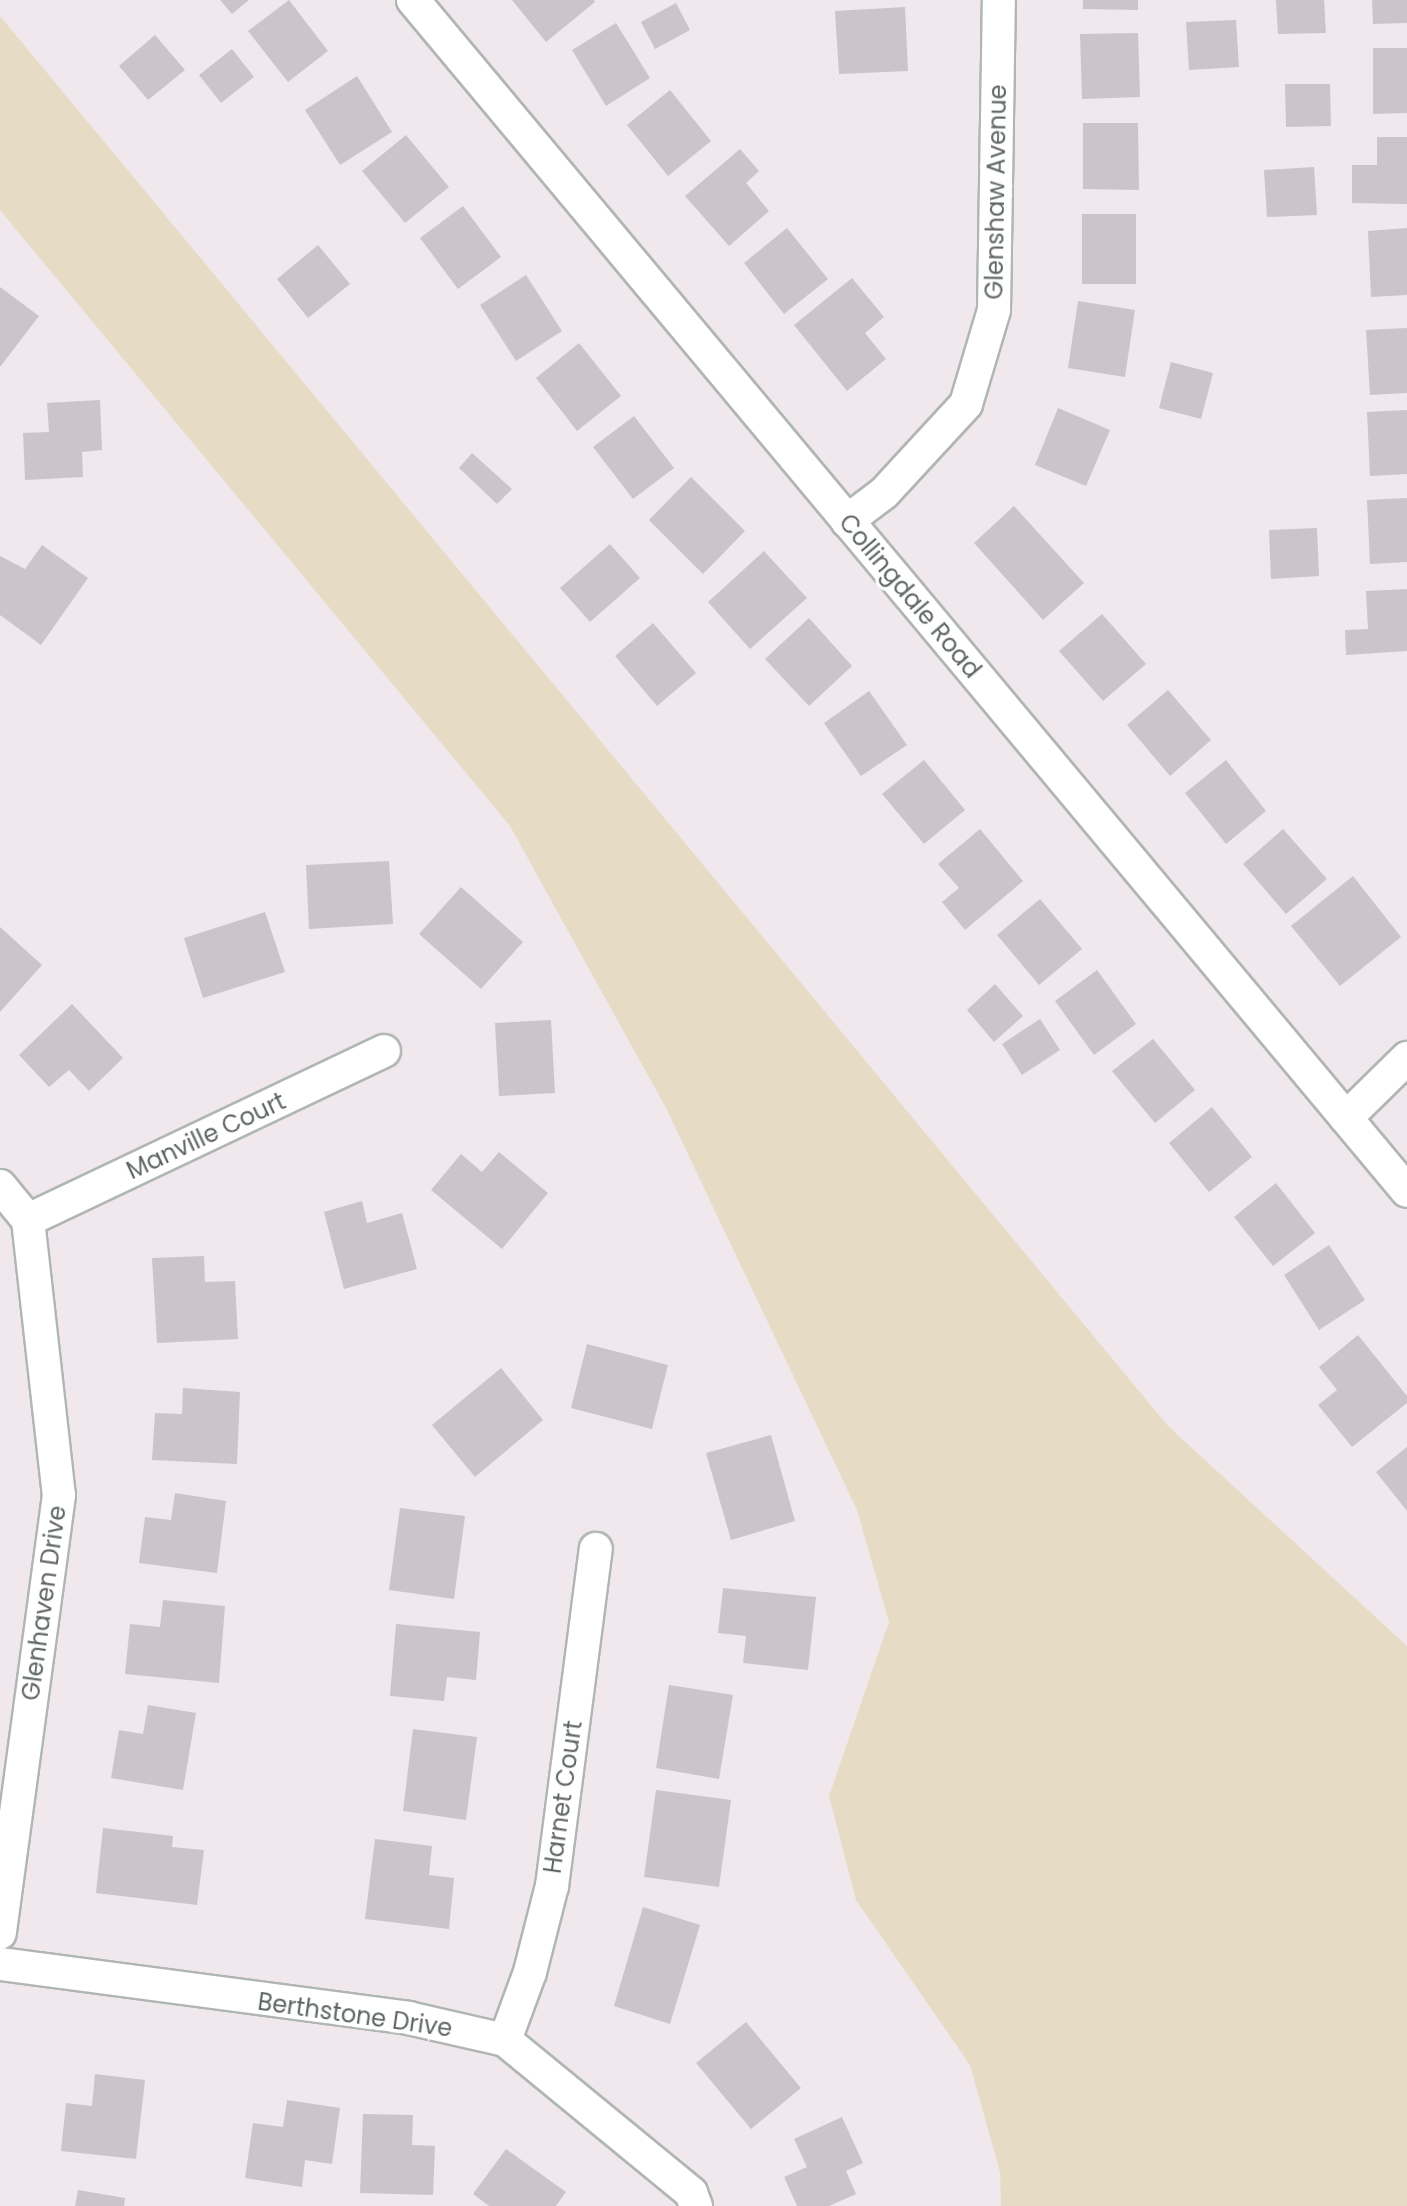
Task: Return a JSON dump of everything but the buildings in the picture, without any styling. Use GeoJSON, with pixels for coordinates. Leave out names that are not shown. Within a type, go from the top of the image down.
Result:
{"type":"FeatureCollection","features":[{"type":"Feature","properties":{"kind":"street","name":"Collingdale Road"},"geometry":{"type":"LineString","coordinates":[[413,0],[1407,1191]]}},
{"type":"Feature","properties":{"kind":"street","name":"Glenshaw Avenue"},"geometry":{"type":"LineString","coordinates":[[847,521],[884,493],[966,404],[994,310],[999,0]]}},
{"type":"Feature","properties":{"kind":"street","name":"Manville Court"},"geometry":{"type":"LineString","coordinates":[[28,1220],[384,1051]]}},
{"type":"Feature","properties":{"kind":"street"},"geometry":{"type":"LineString","coordinates":[[1346,1118],[1407,1058]]}},
{"type":"Feature","properties":{"kind":"street"},"geometry":{"type":"LineString","coordinates":[[0,1186],[28,1220]]}},
{"type":"Feature","properties":{"kind":"street","name":"Glenhaven Drive"},"geometry":{"type":"LineString","coordinates":[[0,1933],[59,1495],[28,1220]]}},
{"type":"Feature","properties":{"kind":"street","name":"Harnet Court"},"geometry":{"type":"LineString","coordinates":[[505,2040],[530,1972],[552,1886],[596,1549]]}},
{"type":"Feature","properties":{"kind":"street","name":"Berthstone Drive"},"geometry":{"type":"LineString","coordinates":[[0,1964],[408,2018],[505,2040],[691,2193],[696,2206]]}},
{"type":"Feature","properties":{"kind":"shaded area"},"geometry":{"type":"Polygon","coordinates":[[[0,16],[1168,1426],[1407,1646],[1407,2206],[1001,2206],[1000,2172],[970,2065],[856,1900],[829,1796],[889,1622],[857,1510],[666,1108],[510,826],[0,210],[0,16]]]}}]}
